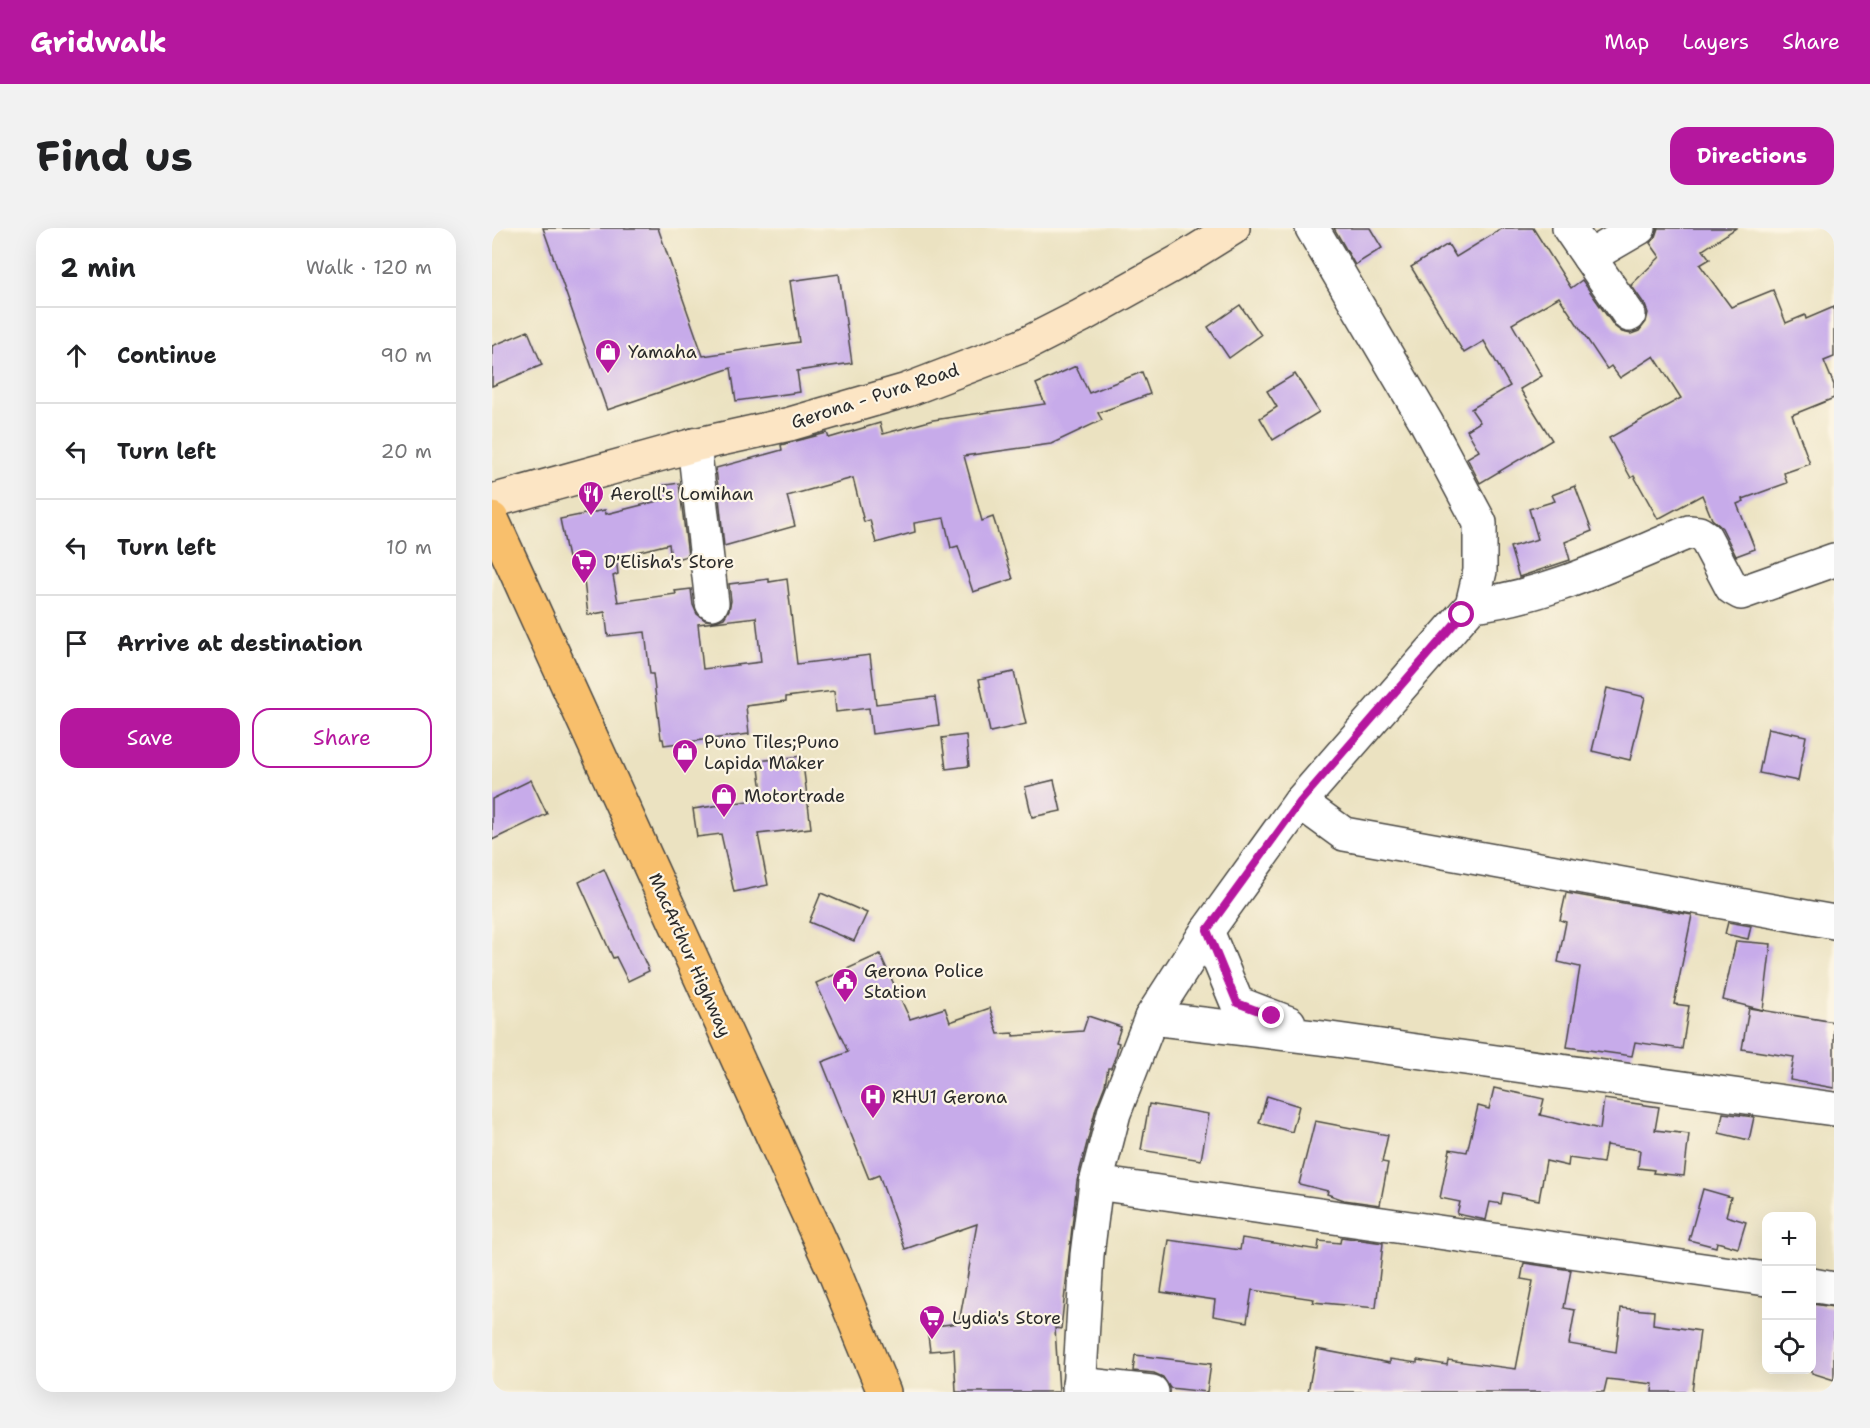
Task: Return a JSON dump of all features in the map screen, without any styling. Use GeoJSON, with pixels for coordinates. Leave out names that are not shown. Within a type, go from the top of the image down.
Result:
{"type":"FeatureCollection","features":[{"type":"Feature","properties":{"kind":"highway","name":"MacArthur Highway"},"geometry":{"type":"LineString","coordinates":[[492,519],[834,1271],[884,1392]]}},
{"type":"Feature","properties":{"kind":"main road","name":"Gerona - Pura Road"},"geometry":{"type":"LineString","coordinates":[[492,501],[694,445],[790,424],[907,390],[1022,346],[1180,261],[1233,228]]}},
{"type":"Feature","properties":{"kind":"street"},"geometry":{"type":"LineString","coordinates":[[1152,1392],[1079,1388],[1088,1255],[1096,1183],[1114,1113],[1151,1018],[1207,930],[1300,802],[1472,605],[1480,571],[1480,523],[1426,422],[1312,228]]}},
{"type":"Feature","properties":{"kind":"street"},"geometry":{"type":"LineString","coordinates":[[1569,228],[1629,315]]}},
{"type":"Feature","properties":{"kind":"street"},"geometry":{"type":"LineString","coordinates":[[1589,257],[1639,228]]}},
{"type":"Feature","properties":{"kind":"street"},"geometry":{"type":"LineString","coordinates":[[694,445],[712,603]]}},
{"type":"Feature","properties":{"kind":"street"},"geometry":{"type":"LineString","coordinates":[[1472,605],[1515,599],[1588,573],[1689,532],[1699,533],[1705,537],[1732,588],[1741,593],[1834,560]]}},
{"type":"Feature","properties":{"kind":"street"},"geometry":{"type":"LineString","coordinates":[[1300,802],[1344,834],[1834,922]]}},
{"type":"Feature","properties":{"kind":"street"},"geometry":{"type":"LineString","coordinates":[[1207,930],[1237,1003],[1322,1038]]}},
{"type":"Feature","properties":{"kind":"street"},"geometry":{"type":"LineString","coordinates":[[1151,1018],[1322,1038],[1834,1109]]}},
{"type":"Feature","properties":{"kind":"street"},"geometry":{"type":"LineString","coordinates":[[1096,1183],[1762,1278]]}},
{"type":"Feature","properties":{"kind":"street"},"geometry":{"type":"LineString","coordinates":[[1816,1287],[1834,1289]]}},
{"type":"Feature","properties":{"kind":"building"},"geometry":{"type":"Polygon","coordinates":[[[543,228],[658,228],[703,356],[799,342],[790,281],[839,274],[852,363],[797,371],[800,392],[736,401],[731,368],[607,410],[543,228]]]}},
{"type":"Feature","properties":{"kind":"building"},"geometry":{"type":"Polygon","coordinates":[[[1334,228],[1370,228],[1382,248],[1355,265],[1334,228]]]}},
{"type":"Feature","properties":{"kind":"building"},"geometry":{"type":"Polygon","coordinates":[[[1503,228],[1533,228],[1571,288],[1582,280],[1614,326],[1622,332],[1631,334],[1639,331],[1646,322],[1648,313],[1645,305],[1631,285],[1660,257],[1650,243],[1658,228],[1736,228],[1703,250],[1710,259],[1700,265],[1731,307],[1773,290],[1786,323],[1805,315],[1806,319],[1834,307],[1834,357],[1824,361],[1834,385],[1834,398],[1792,415],[1810,464],[1784,473],[1787,483],[1743,499],[1744,501],[1737,504],[1755,549],[1736,556],[1722,528],[1712,519],[1702,495],[1658,519],[1634,476],[1631,478],[1609,438],[1681,398],[1654,356],[1620,378],[1611,366],[1607,369],[1559,297],[1512,324],[1542,376],[1520,389],[1552,440],[1480,483],[1467,458],[1479,451],[1467,430],[1480,422],[1471,409],[1510,386],[1484,341],[1464,353],[1411,267],[1448,244],[1456,257],[1503,228]]]}},
{"type":"Feature","properties":{"kind":"building"},"geometry":{"type":"Polygon","coordinates":[[[1240,305],[1261,335],[1229,358],[1208,327],[1240,305]]]}},
{"type":"Feature","properties":{"kind":"building"},"geometry":{"type":"Polygon","coordinates":[[[528,331],[542,365],[492,386],[492,346],[528,331]]]}},
{"type":"Feature","properties":{"kind":"building"},"geometry":{"type":"Polygon","coordinates":[[[1076,366],[1089,393],[1142,372],[1150,394],[1098,413],[1102,420],[1051,444],[964,456],[982,521],[993,517],[1013,579],[973,592],[958,546],[951,548],[944,518],[914,523],[915,532],[876,543],[870,520],[864,522],[853,478],[787,496],[795,526],[724,546],[716,468],[782,450],[781,445],[827,433],[829,438],[880,423],[883,434],[933,420],[1045,404],[1036,384],[1076,366]]]}},
{"type":"Feature","properties":{"kind":"building"},"geometry":{"type":"Polygon","coordinates":[[[1295,374],[1319,412],[1273,440],[1260,418],[1277,407],[1267,391],[1295,374]]]}},
{"type":"Feature","properties":{"kind":"building"},"geometry":{"type":"Polygon","coordinates":[[[679,483],[688,556],[671,560],[669,544],[616,557],[618,574],[613,576],[618,602],[676,594],[675,591],[691,589],[697,614],[705,620],[715,621],[724,618],[729,610],[731,601],[729,584],[787,579],[797,664],[870,655],[876,704],[935,697],[939,725],[872,734],[869,708],[836,712],[834,691],[786,697],[786,701],[746,706],[749,734],[664,745],[661,739],[653,674],[650,674],[645,632],[608,636],[605,612],[588,615],[581,555],[568,558],[560,519],[605,510],[606,514],[662,500],[660,486],[679,483]],[[756,617],[698,624],[703,669],[761,662],[756,617]]]}},
{"type":"Feature","properties":{"kind":"building"},"geometry":{"type":"Polygon","coordinates":[[[1575,486],[1592,531],[1565,542],[1570,560],[1519,577],[1510,547],[1538,539],[1529,509],[1555,501],[1552,495],[1575,486]]]}},
{"type":"Feature","properties":{"kind":"building"},"geometry":{"type":"Polygon","coordinates":[[[1014,672],[1026,724],[990,732],[979,679],[1014,672]]]}},
{"type":"Feature","properties":{"kind":"building"},"geometry":{"type":"Polygon","coordinates":[[[1607,688],[1645,697],[1630,760],[1592,751],[1607,688]]]}},
{"type":"Feature","properties":{"kind":"building"},"geometry":{"type":"Polygon","coordinates":[[[1768,728],[1806,736],[1798,781],[1759,773],[1768,728]]]}},
{"type":"Feature","properties":{"kind":"building"},"geometry":{"type":"Polygon","coordinates":[[[966,735],[969,766],[946,769],[942,738],[966,735]]]}},
{"type":"Feature","properties":{"kind":"building"},"geometry":{"type":"Polygon","coordinates":[[[802,756],[811,828],[758,834],[768,885],[734,892],[721,834],[697,837],[693,809],[763,799],[758,761],[802,756]]]}},
{"type":"Feature","properties":{"kind":"building"},"geometry":{"type":"Polygon","coordinates":[[[531,780],[547,814],[492,840],[492,799],[531,780]]]}},
{"type":"Feature","properties":{"kind":"building"},"geometry":{"type":"Polygon","coordinates":[[[1054,780],[1061,811],[1032,817],[1025,787],[1054,780]]]}},
{"type":"Feature","properties":{"kind":"building"},"geometry":{"type":"Polygon","coordinates":[[[604,869],[649,971],[628,981],[616,957],[613,958],[579,882],[604,869]]]}},
{"type":"Feature","properties":{"kind":"building"},"geometry":{"type":"Polygon","coordinates":[[[821,893],[867,913],[854,941],[809,922],[821,893]]]}},
{"type":"Feature","properties":{"kind":"building"},"geometry":{"type":"Polygon","coordinates":[[[1566,893],[1692,915],[1674,1004],[1689,1006],[1682,1049],[1635,1042],[1632,1056],[1567,1047],[1580,967],[1558,962],[1566,922],[1560,920],[1566,893]]]}},
{"type":"Feature","properties":{"kind":"building"},"geometry":{"type":"Polygon","coordinates":[[[1728,922],[1751,926],[1748,939],[1725,934],[1728,922]]]}},
{"type":"Feature","properties":{"kind":"building"},"geometry":{"type":"Polygon","coordinates":[[[1736,941],[1771,944],[1763,1010],[1723,1000],[1736,941]]]}},
{"type":"Feature","properties":{"kind":"building"},"geometry":{"type":"Polygon","coordinates":[[[880,954],[910,1019],[945,1008],[950,1022],[990,1008],[998,1034],[1013,1033],[1013,1036],[1083,1031],[1088,1016],[1121,1027],[1116,1042],[1119,1043],[1116,1055],[1111,1068],[1108,1068],[1077,1181],[1061,1329],[1055,1328],[1059,1392],[956,1392],[954,1349],[930,1351],[927,1327],[959,1323],[977,1224],[905,1249],[879,1175],[869,1179],[822,1062],[848,1052],[816,983],[880,954]]]}},
{"type":"Feature","properties":{"kind":"building"},"geometry":{"type":"Polygon","coordinates":[[[1749,1008],[1834,1022],[1834,1088],[1790,1080],[1794,1057],[1742,1049],[1749,1008]]]}},
{"type":"Feature","properties":{"kind":"building"},"geometry":{"type":"Polygon","coordinates":[[[1494,1088],[1544,1099],[1540,1115],[1600,1129],[1604,1099],[1659,1107],[1655,1130],[1689,1134],[1684,1176],[1653,1173],[1654,1170],[1638,1168],[1640,1150],[1606,1145],[1603,1163],[1569,1158],[1568,1166],[1546,1161],[1539,1200],[1503,1193],[1501,1204],[1490,1202],[1486,1220],[1457,1214],[1460,1202],[1440,1198],[1450,1149],[1467,1152],[1478,1106],[1489,1109],[1494,1088]]]}},
{"type":"Feature","properties":{"kind":"building"},"geometry":{"type":"Polygon","coordinates":[[[1267,1096],[1299,1106],[1292,1132],[1259,1123],[1267,1096]]]}},
{"type":"Feature","properties":{"kind":"building"},"geometry":{"type":"Polygon","coordinates":[[[1149,1104],[1209,1114],[1201,1160],[1141,1150],[1149,1104]]]}},
{"type":"Feature","properties":{"kind":"building"},"geometry":{"type":"Polygon","coordinates":[[[1723,1113],[1754,1117],[1749,1140],[1719,1133],[1723,1113]]]}},
{"type":"Feature","properties":{"kind":"building"},"geometry":{"type":"Polygon","coordinates":[[[1315,1121],[1388,1135],[1382,1162],[1388,1163],[1380,1205],[1344,1200],[1327,1194],[1328,1191],[1299,1184],[1315,1121]]]}},
{"type":"Feature","properties":{"kind":"building"},"geometry":{"type":"Polygon","coordinates":[[[1703,1189],[1731,1197],[1726,1216],[1746,1222],[1738,1248],[1717,1242],[1716,1247],[1689,1240],[1703,1189]]]}},
{"type":"Feature","properties":{"kind":"building"},"geometry":{"type":"Polygon","coordinates":[[[1341,1237],[1383,1243],[1376,1308],[1313,1302],[1314,1299],[1252,1290],[1247,1322],[1213,1316],[1215,1300],[1161,1292],[1169,1240],[1240,1250],[1242,1238],[1318,1250],[1319,1241],[1340,1243],[1341,1237]]]}},
{"type":"Feature","properties":{"kind":"building"},"geometry":{"type":"Polygon","coordinates":[[[1524,1263],[1571,1270],[1564,1308],[1575,1310],[1569,1344],[1616,1352],[1621,1308],[1654,1311],[1653,1324],[1700,1331],[1692,1392],[1652,1392],[1653,1384],[1607,1379],[1604,1392],[1308,1392],[1316,1349],[1390,1363],[1390,1359],[1417,1363],[1417,1360],[1447,1365],[1448,1360],[1516,1369],[1533,1281],[1521,1279],[1524,1263]]]}},
{"type":"Feature","properties":{"kind":"building"},"geometry":{"type":"Polygon","coordinates":[[[1816,1305],[1834,1307],[1834,1380],[1815,1374],[1816,1305]]]}},
{"type":"Feature","properties":{"kind":"building"},"geometry":{"type":"Polygon","coordinates":[[[1135,1355],[1211,1364],[1207,1392],[1170,1388],[1163,1377],[1154,1373],[1133,1371],[1135,1355]]]}},
{"type":"Feature","properties":{"kind":"place","name":"Yamaha"},"geometry":{"type":"Point","coordinates":[608,375]}},
{"type":"Feature","properties":{"kind":"place","name":"Aeroll's Lomihan"},"geometry":{"type":"Point","coordinates":[591,517]}},
{"type":"Feature","properties":{"kind":"place","name":"D'Elisha's Store"},"geometry":{"type":"Point","coordinates":[584,585]}},
{"type":"Feature","properties":{"kind":"place","name":"Puno Tiles;Puno Lapida Maker"},"geometry":{"type":"Point","coordinates":[685,775]}},
{"type":"Feature","properties":{"kind":"place","name":"Motortrade"},"geometry":{"type":"Point","coordinates":[724,819]}},
{"type":"Feature","properties":{"kind":"place","name":"Gerona Police Station"},"geometry":{"type":"Point","coordinates":[845,1004]}},
{"type":"Feature","properties":{"kind":"place","name":"RHU1 Gerona"},"geometry":{"type":"Point","coordinates":[873,1120]}},
{"type":"Feature","properties":{"kind":"place","name":"Lydia's Store"},"geometry":{"type":"Point","coordinates":[932,1341]}},
{"type":"Feature","properties":{"kind":"route"},"geometry":{"type":"LineString","coordinates":[[1272,1016],[1237,1003],[1207,930],[1300,802],[1462,615]]}}]}
